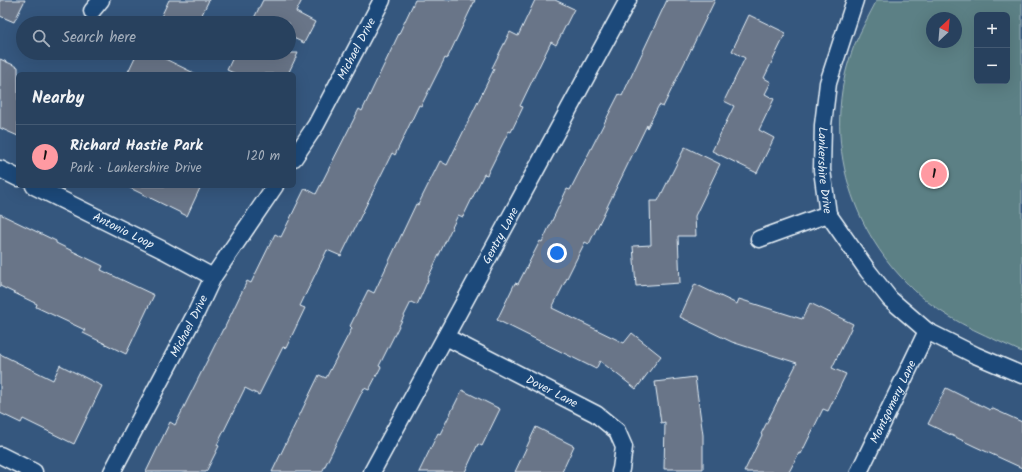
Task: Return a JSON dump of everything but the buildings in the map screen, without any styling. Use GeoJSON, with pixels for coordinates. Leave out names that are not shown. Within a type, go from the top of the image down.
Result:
{"type":"FeatureCollection","features":[{"type":"Feature","properties":{"kind":"street","name":"Michael Drive"},"geometry":{"type":"LineString","coordinates":[[296,155],[316,125],[382,0]]}},
{"type":"Feature","properties":{"kind":"street","name":"Gentry Lane"},"geometry":{"type":"LineString","coordinates":[[372,472],[628,0]]}},
{"type":"Feature","properties":{"kind":"street","name":"Lankershire Drive"},"geometry":{"type":"LineString","coordinates":[[855,0],[828,83],[823,125],[822,170],[828,214],[868,271],[890,299],[927,331],[975,355],[1022,375]]}},
{"type":"Feature","properties":{"kind":"street"},"geometry":{"type":"LineString","coordinates":[[0,170],[16,177]]}},
{"type":"Feature","properties":{"kind":"street","name":"Antonio Loop"},"geometry":{"type":"LineString","coordinates":[[38,188],[165,251],[213,277]]}},
{"type":"Feature","properties":{"kind":"street","name":"Michael Drive"},"geometry":{"type":"LineString","coordinates":[[112,472],[197,311],[213,277],[274,188]]}},
{"type":"Feature","properties":{"kind":"street"},"geometry":{"type":"LineString","coordinates":[[759,239],[828,214]]}},
{"type":"Feature","properties":{"kind":"street","name":"Montgomery Lane"},"geometry":{"type":"LineString","coordinates":[[859,472],[927,331]]}},
{"type":"Feature","properties":{"kind":"street","name":"Dover Lane"},"geometry":{"type":"LineString","coordinates":[[446,337],[596,414],[617,431],[624,447],[620,472]]}},
{"type":"Feature","properties":{"kind":"street"},"geometry":{"type":"LineString","coordinates":[[0,455],[34,472]]}},
{"type":"Feature","properties":{"kind":"green space"},"geometry":{"type":"Polygon","coordinates":[[[877,0],[1022,0],[1022,352],[962,324],[928,302],[902,278],[879,250],[862,219],[849,186],[842,152],[840,116],[844,81],[854,46],[877,0]]]}},
{"type":"Feature","properties":{"kind":"place","name":"Richard Hastie Park"},"geometry":{"type":"Point","coordinates":[934,174]}}]}
